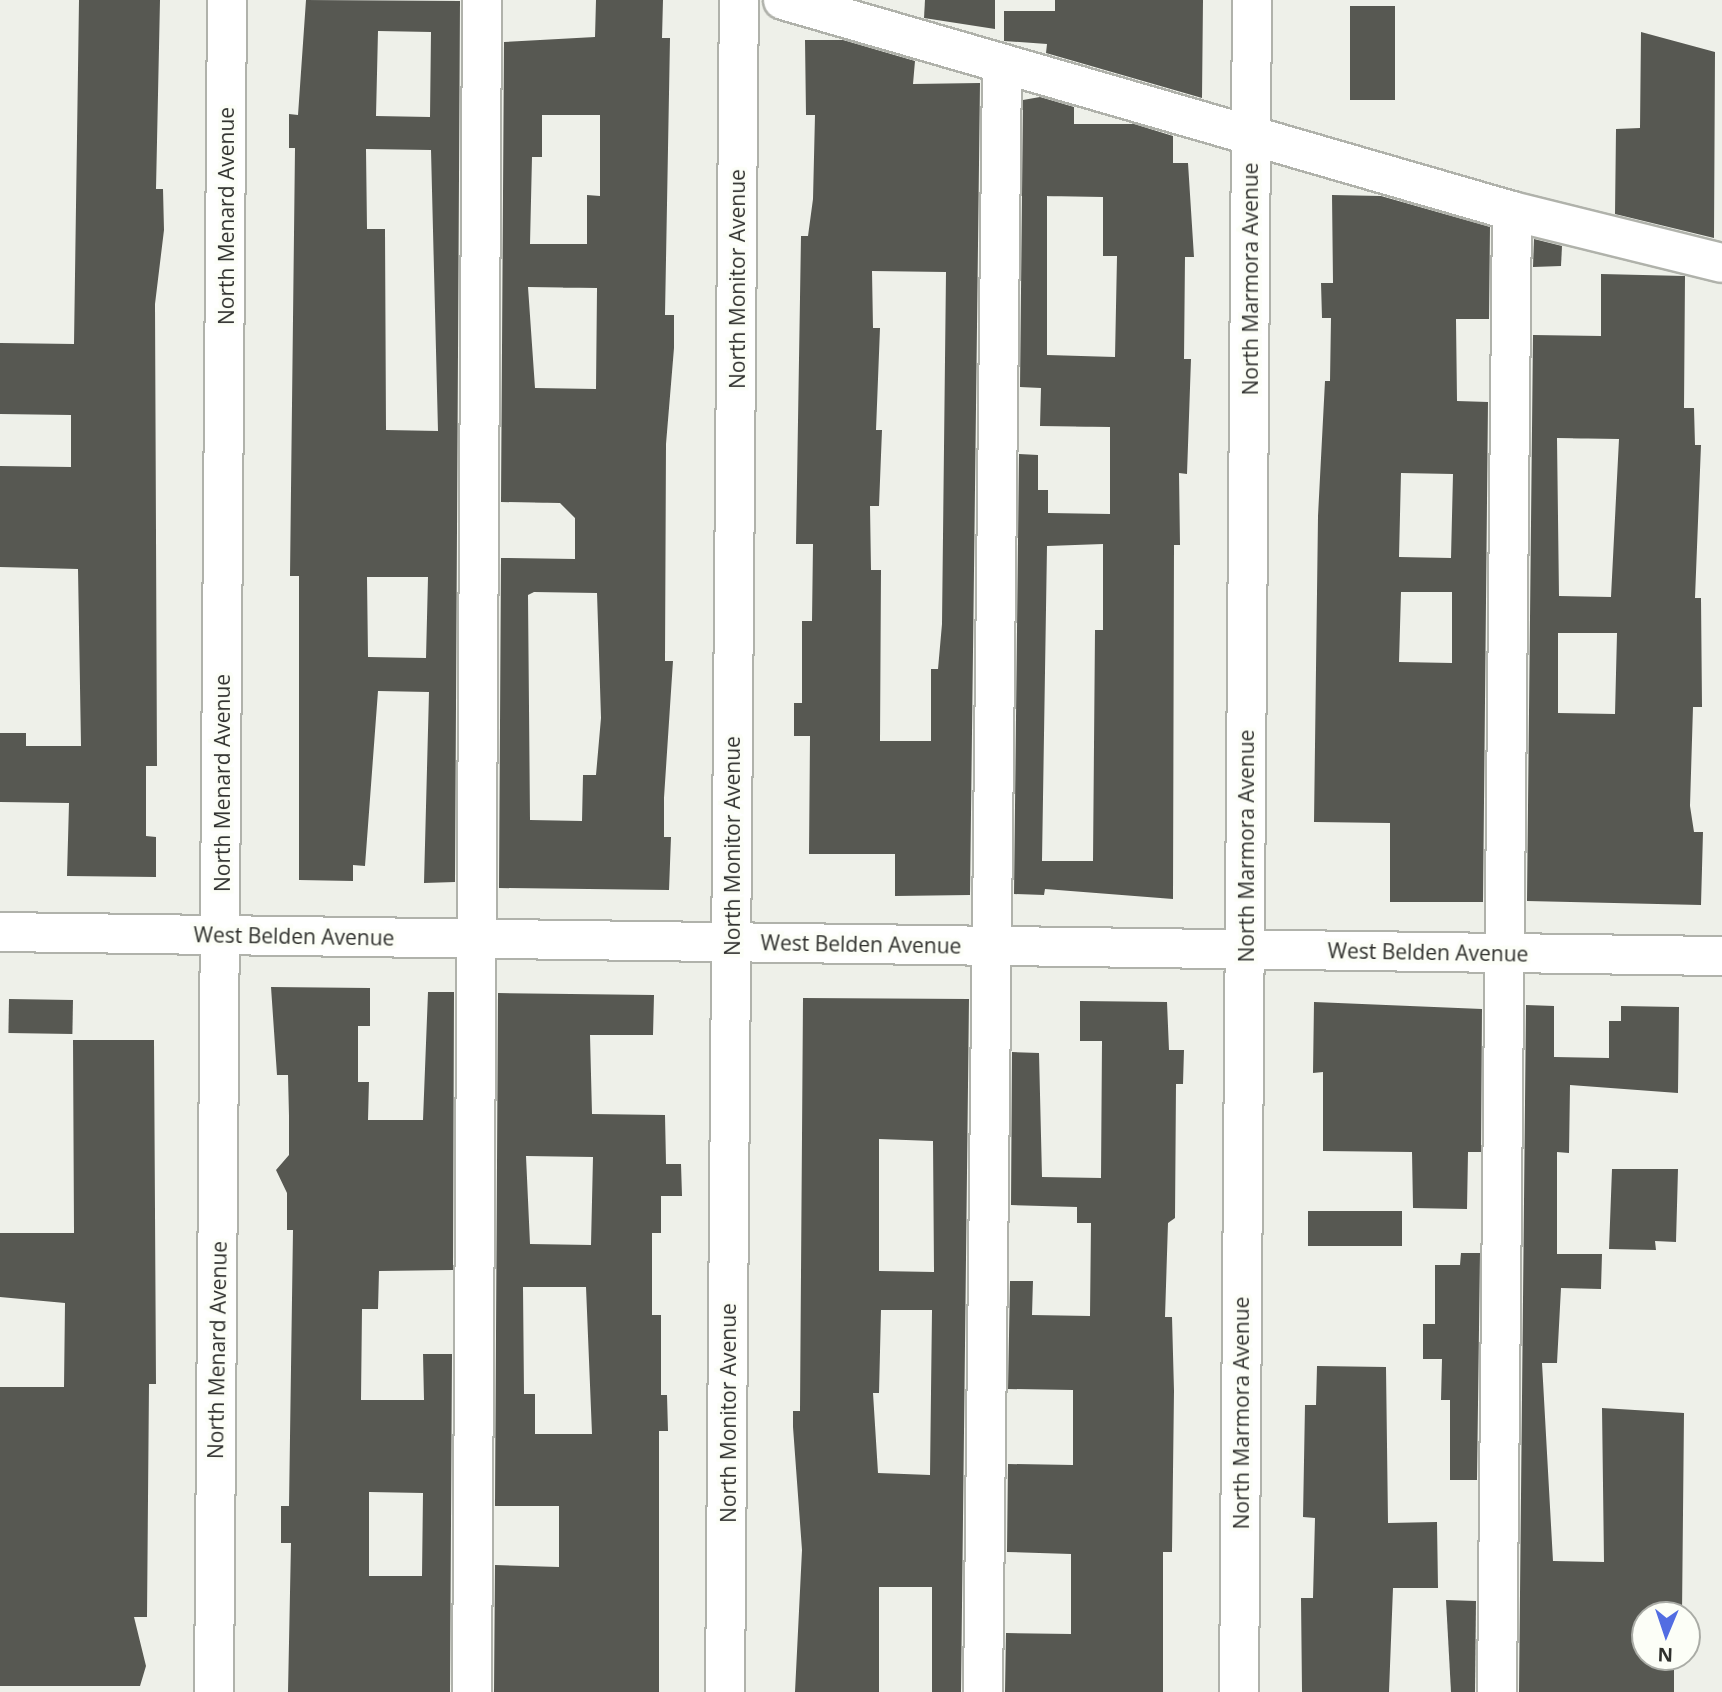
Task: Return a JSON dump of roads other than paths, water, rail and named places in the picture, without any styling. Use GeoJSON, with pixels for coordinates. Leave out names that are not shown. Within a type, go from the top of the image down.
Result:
{"type":"FeatureCollection","features":[{"type":"Feature","properties":{"kind":"street","name":"North Menard Avenue"},"geometry":{"type":"LineString","coordinates":[[214,1692],[227,0]]}},
{"type":"Feature","properties":{"kind":"street"},"geometry":{"type":"LineString","coordinates":[[472,1692],[482,0]]}},
{"type":"Feature","properties":{"kind":"street","name":"North Monitor Avenue"},"geometry":{"type":"LineString","coordinates":[[725,1692],[739,0]]}},
{"type":"Feature","properties":{"kind":"street"},"geometry":{"type":"LineString","coordinates":[[783,0],[1511,211],[1722,263]]}},
{"type":"Feature","properties":{"kind":"street","name":"North Marmora Avenue"},"geometry":{"type":"LineString","coordinates":[[1239,1692],[1252,0]]}},
{"type":"Feature","properties":{"kind":"street"},"geometry":{"type":"LineString","coordinates":[[984,1692],[989,946],[1002,64]]}},
{"type":"Feature","properties":{"kind":"street"},"geometry":{"type":"LineString","coordinates":[[1497,1692],[1511,211]]}},
{"type":"Feature","properties":{"kind":"street","name":"West Belden Avenue"},"geometry":{"type":"LineString","coordinates":[[0,932],[1722,956]]}}]}
